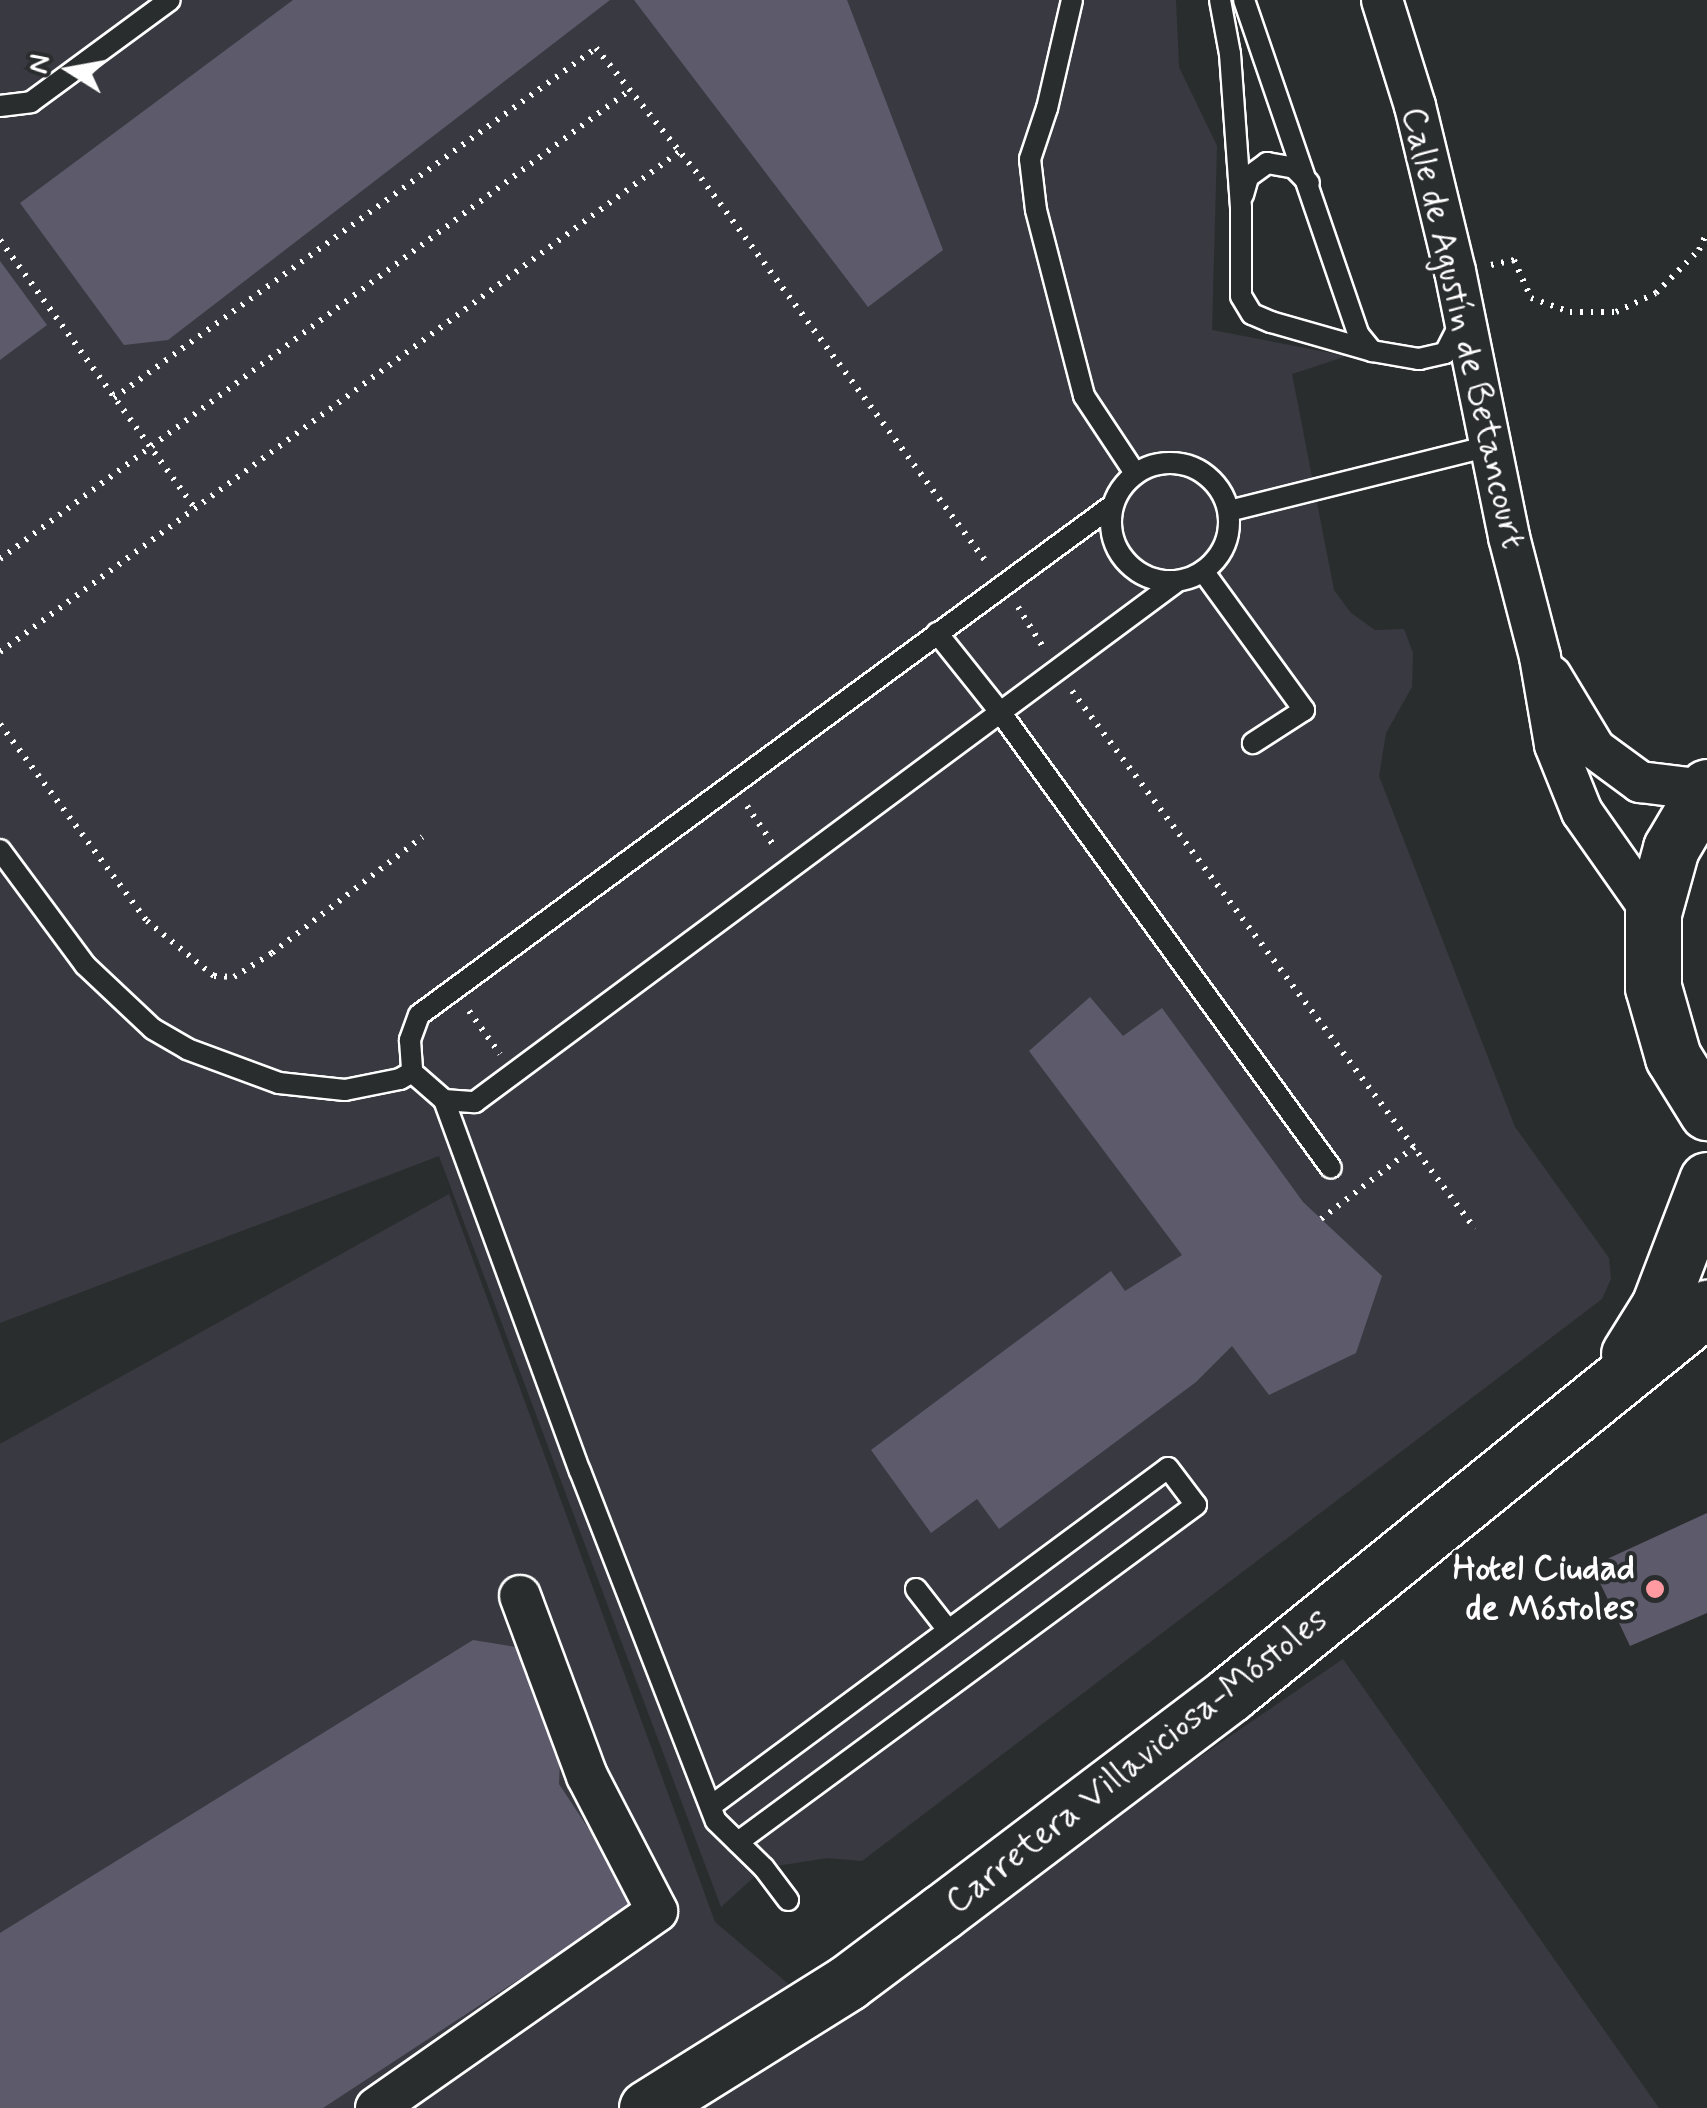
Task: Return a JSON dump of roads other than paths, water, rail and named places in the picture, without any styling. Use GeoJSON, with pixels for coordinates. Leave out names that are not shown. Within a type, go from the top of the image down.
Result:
{"type":"FeatureCollection","features":[{"type":"Feature","properties":{"kind":"main road"},"geometry":{"type":"LineString","coordinates":[[1706,788],[1671,848],[1653,913],[1653,986],[1673,1057],[1707,1112]]}},
{"type":"Feature","properties":{"kind":"main road"},"geometry":{"type":"LineString","coordinates":[[1608,1386],[1659,1306],[1707,1180]]}},
{"type":"Feature","properties":{"kind":"main road","name":"Carretera Villaviciosa-Móstoles"},"geometry":{"type":"LineString","coordinates":[[647,2108],[847,1983],[942,1912],[1230,1694],[1707,1308]]}},
{"type":"Feature","properties":{"kind":"street","name":"Calle de Agustín de Betancourt"},"geometry":{"type":"LineString","coordinates":[[1382,0],[1415,106],[1459,288],[1509,538],[1540,656],[1555,745],[1582,812],[1653,913]]}},
{"type":"Feature","properties":{"kind":"street","name":"Calle de Agustín de Betancourt"},"geometry":{"type":"LineString","coordinates":[[1540,656],[1595,748],[1640,782],[1706,788]]}},
{"type":"Feature","properties":{"kind":"street"},"geometry":{"type":"LineString","coordinates":[[376,2108],[657,1911],[587,1776],[520,1596]]}},
{"type":"Feature","properties":{"kind":"lane"},"geometry":{"type":"LineString","coordinates":[[0,106],[31,102],[170,0]]}},
{"type":"Feature","properties":{"kind":"lane"},"geometry":{"type":"LineString","coordinates":[[1072,0],[1030,158],[1036,210],[1084,396],[1135,473]]}},
{"type":"Feature","properties":{"kind":"lane"},"geometry":{"type":"LineString","coordinates":[[1220,0],[1230,54],[1240,202],[1241,296],[1252,314],[1318,339],[1419,359],[1444,353],[1460,327],[1459,288]]}},
{"type":"Feature","properties":{"kind":"lane"},"geometry":{"type":"LineString","coordinates":[[1244,0],[1311,184],[1348,308],[1372,351]]}},
{"type":"Feature","properties":{"kind":"lane"},"geometry":{"type":"LineString","coordinates":[[1240,202],[1248,177],[1268,163],[1294,168],[1311,184]]}},
{"type":"Feature","properties":{"kind":"lane"},"geometry":{"type":"LineString","coordinates":[[1229,511],[1493,445]]}},
{"type":"Feature","properties":{"kind":"lane"},"geometry":{"type":"LineString","coordinates":[[444,1100],[475,1102],[1176,582],[1203,572],[1223,550],[1230,531],[1223,492],[1193,466],[1154,464],[1135,473],[1113,505],[419,1015],[410,1040],[412,1072],[444,1100],[580,1471],[716,1820],[788,1900]]}},
{"type":"Feature","properties":{"kind":"lane"},"geometry":{"type":"LineString","coordinates":[[1113,505],[1110,524],[1124,560],[1157,580],[1176,582]]}},
{"type":"Feature","properties":{"kind":"lane"},"geometry":{"type":"LineString","coordinates":[[1203,572],[1304,710],[1253,744]]}},
{"type":"Feature","properties":{"kind":"lane"},"geometry":{"type":"LineString","coordinates":[[938,634],[1000,712],[1331,1168]]}},
{"type":"Feature","properties":{"kind":"lane"},"geometry":{"type":"LineString","coordinates":[[0,850],[85,965],[153,1029],[186,1050],[279,1083],[345,1090],[412,1072]]}},
{"type":"Feature","properties":{"kind":"lane"},"geometry":{"type":"LineString","coordinates":[[711,1806],[1168,1468],[1196,1505],[738,1842]]}},
{"type":"Feature","properties":{"kind":"lane"},"geometry":{"type":"LineString","coordinates":[[916,1589],[948,1630]]}},
{"type":"Feature","properties":{"kind":"place","name":"Hotel Ciudad de Móstoles"},"geometry":{"type":"Point","coordinates":[1655,1589]}}]}
